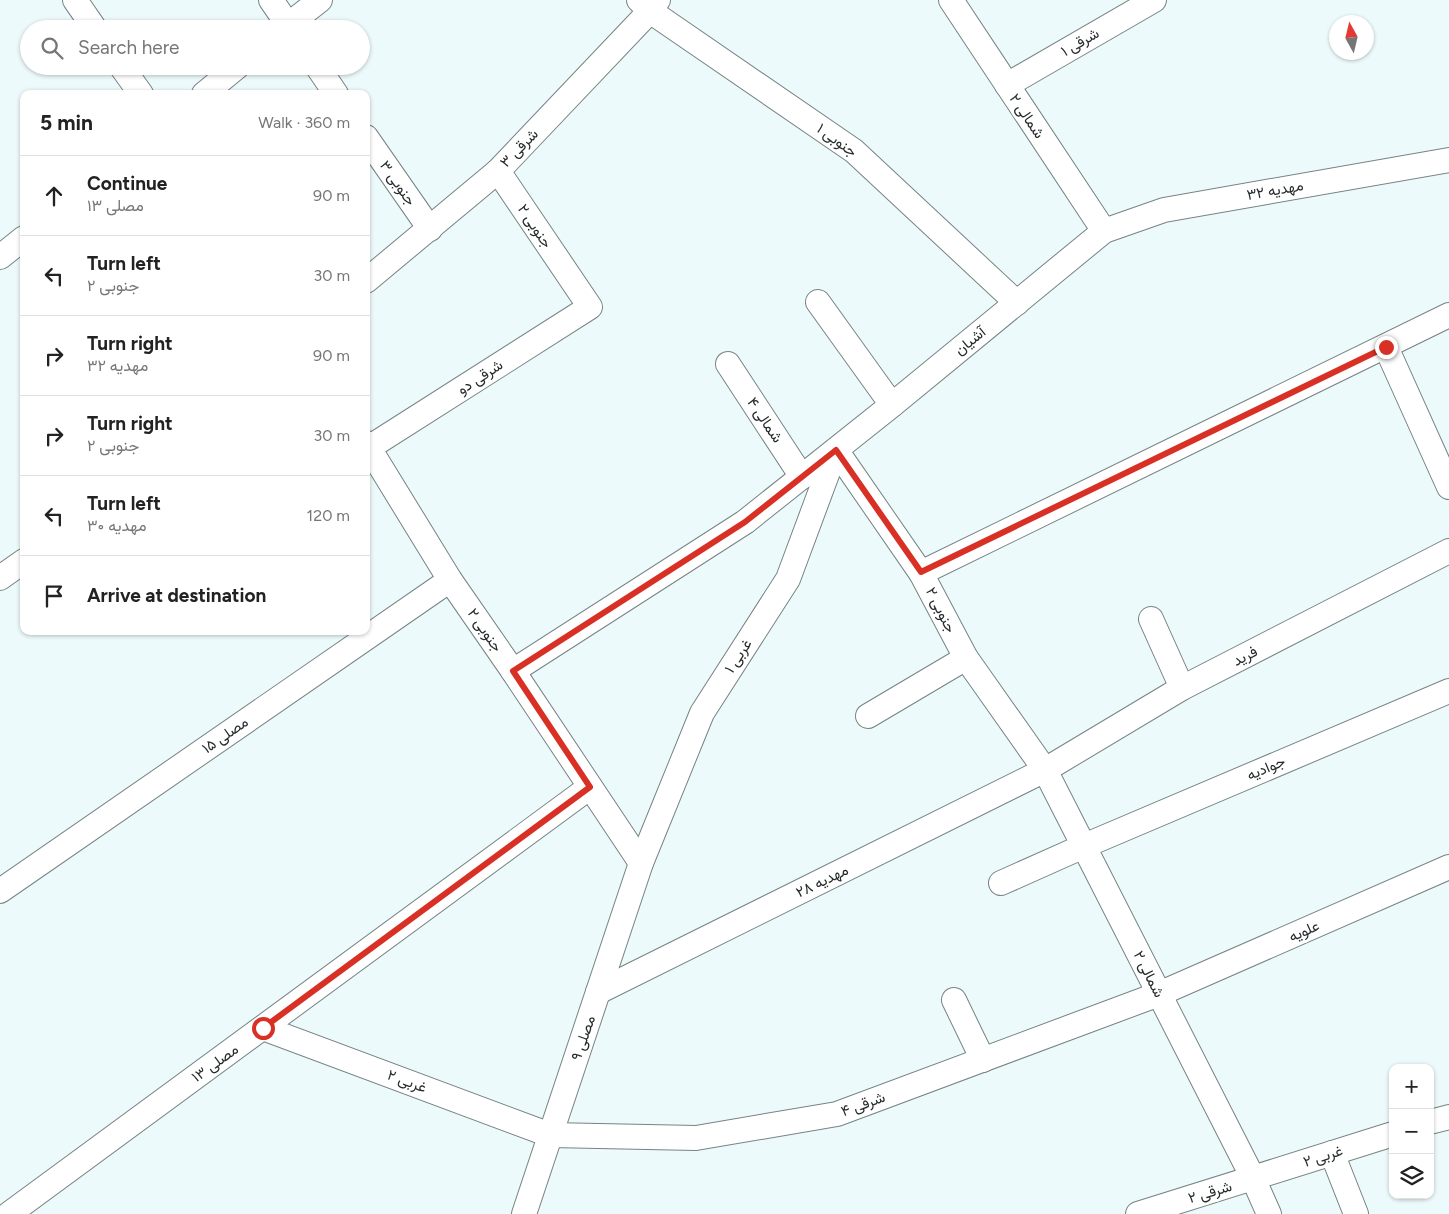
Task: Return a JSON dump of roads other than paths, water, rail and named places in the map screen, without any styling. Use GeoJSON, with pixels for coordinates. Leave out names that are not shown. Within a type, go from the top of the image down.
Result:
{"type":"FeatureCollection","features":[{"type":"Feature","properties":{"kind":"street"},"geometry":{"type":"LineString","coordinates":[[74,0],[88,20]]}},
{"type":"Feature","properties":{"kind":"street"},"geometry":{"type":"LineString","coordinates":[[272,0],[283,20]]}},
{"type":"Feature","properties":{"kind":"street"},"geometry":{"type":"LineString","coordinates":[[296,20],[320,0]]}},
{"type":"Feature","properties":{"kind":"street","name":"شمالی ۲"},"geometry":{"type":"LineString","coordinates":[[950,0],[1104,231]]}},
{"type":"Feature","properties":{"kind":"street","name":"شرقی ۱"},"geometry":{"type":"LineString","coordinates":[[1006,85],[1154,0]]}},
{"type":"Feature","properties":{"kind":"street","name":"شرقی ۳"},"geometry":{"type":"LineString","coordinates":[[370,277],[498,171],[649,4]]}},
{"type":"Feature","properties":{"kind":"street","name":"جنوبی ۱"},"geometry":{"type":"LineString","coordinates":[[649,4],[854,151],[1017,303]]}},
{"type":"Feature","properties":{"kind":"street"},"geometry":{"type":"LineString","coordinates":[[127,75],[138,90]]}},
{"type":"Feature","properties":{"kind":"street"},"geometry":{"type":"LineString","coordinates":[[209,90],[227,75]]}},
{"type":"Feature","properties":{"kind":"street"},"geometry":{"type":"LineString","coordinates":[[323,75],[333,90]]}},
{"type":"Feature","properties":{"kind":"street","name":"جنوبی ۳"},"geometry":{"type":"LineString","coordinates":[[370,144],[430,229]]}},
{"type":"Feature","properties":{"kind":"street","name":"مهدیه ۳۲"},"geometry":{"type":"LineString","coordinates":[[1104,231],[1164,210],[1449,160]]}},
{"type":"Feature","properties":{"kind":"street","name":"جنوبی ۲"},"geometry":{"type":"LineString","coordinates":[[498,171],[590,307]]}},
{"type":"Feature","properties":{"kind":"street","name":"آشیان"},"geometry":{"type":"LineString","coordinates":[[836,450],[1104,231]]}},
{"type":"Feature","properties":{"kind":"street"},"geometry":{"type":"LineString","coordinates":[[0,257],[20,241]]}},
{"type":"Feature","properties":{"kind":"street"},"geometry":{"type":"LineString","coordinates":[[818,302],[892,405]]}},
{"type":"Feature","properties":{"kind":"street","name":"شرقی دو"},"geometry":{"type":"LineString","coordinates":[[370,444],[590,307]]}},
{"type":"Feature","properties":{"kind":"street"},"geometry":{"type":"LineString","coordinates":[[921,572],[1449,315]]}},
{"type":"Feature","properties":{"kind":"street"},"geometry":{"type":"LineString","coordinates":[[1386,347],[1449,487]]}},
{"type":"Feature","properties":{"kind":"street","name":"شمالی ۴"},"geometry":{"type":"LineString","coordinates":[[728,364],[802,477]]}},
{"type":"Feature","properties":{"kind":"street","name":"جنوبی ۲"},"geometry":{"type":"LineString","coordinates":[[370,448],[450,580],[642,863]]}},
{"type":"Feature","properties":{"kind":"street"},"geometry":{"type":"LineString","coordinates":[[513,671],[745,522],[836,450]]}},
{"type":"Feature","properties":{"kind":"street","name":"۲ جنوبی"},"geometry":{"type":"LineString","coordinates":[[836,450],[921,572],[966,658],[1045,770]]}},
{"type":"Feature","properties":{"kind":"street","name":"۱ غربی"},"geometry":{"type":"LineString","coordinates":[[642,863],[702,713],[788,579],[836,450]]}},
{"type":"Feature","properties":{"kind":"street","name":"فرید"},"geometry":{"type":"LineString","coordinates":[[1045,770],[1182,688],[1449,551]]}},
{"type":"Feature","properties":{"kind":"street"},"geometry":{"type":"LineString","coordinates":[[0,578],[20,564]]}},
{"type":"Feature","properties":{"kind":"street","name":"مصلی ۱۵"},"geometry":{"type":"LineString","coordinates":[[0,891],[450,580]]}},
{"type":"Feature","properties":{"kind":"street"},"geometry":{"type":"LineString","coordinates":[[1151,619],[1182,688]]}},
{"type":"Feature","properties":{"kind":"street"},"geometry":{"type":"LineString","coordinates":[[868,716],[966,658]]}},
{"type":"Feature","properties":{"kind":"street","name":"جوادیه"},"geometry":{"type":"LineString","coordinates":[[1001,884],[1084,846],[1449,691]]}},
{"type":"Feature","properties":{"kind":"street","name":"۲ شمالی"},"geometry":{"type":"LineString","coordinates":[[1045,770],[1253,1178],[1269,1214]]}},
{"type":"Feature","properties":{"kind":"street","name":"مهدیه ۲۸"},"geometry":{"type":"LineString","coordinates":[[598,992],[1045,770]]}},
{"type":"Feature","properties":{"kind":"street","name":"مصلی ۱۳"},"geometry":{"type":"LineString","coordinates":[[9,1214],[590,787]]}},
{"type":"Feature","properties":{"kind":"street","name":"مصلی ۹"},"geometry":{"type":"LineString","coordinates":[[524,1214],[642,863]]}},
{"type":"Feature","properties":{"kind":"street","name":"علویه"},"geometry":{"type":"LineString","coordinates":[[1159,994],[1449,867]]}},
{"type":"Feature","properties":{"kind":"street","name":"۴ شرقی"},"geometry":{"type":"LineString","coordinates":[[550,1135],[696,1138],[837,1114],[1159,994]]}},
{"type":"Feature","properties":{"kind":"street"},"geometry":{"type":"LineString","coordinates":[[954,1000],[982,1060]]}},
{"type":"Feature","properties":{"kind":"street","name":"۲ غربی"},"geometry":{"type":"LineString","coordinates":[[263,1028],[550,1135]]}},
{"type":"Feature","properties":{"kind":"street"},"geometry":{"type":"LineString","coordinates":[[1434,1121],[1449,1117]]}},
{"type":"Feature","properties":{"kind":"street","name":"۲ غربی"},"geometry":{"type":"LineString","coordinates":[[1253,1178],[1389,1135]]}},
{"type":"Feature","properties":{"kind":"street"},"geometry":{"type":"LineString","coordinates":[[1332,1153],[1356,1214]]}},
{"type":"Feature","properties":{"kind":"street","name":"۲ شرقی"},"geometry":{"type":"LineString","coordinates":[[1138,1214],[1253,1178]]}}]}
